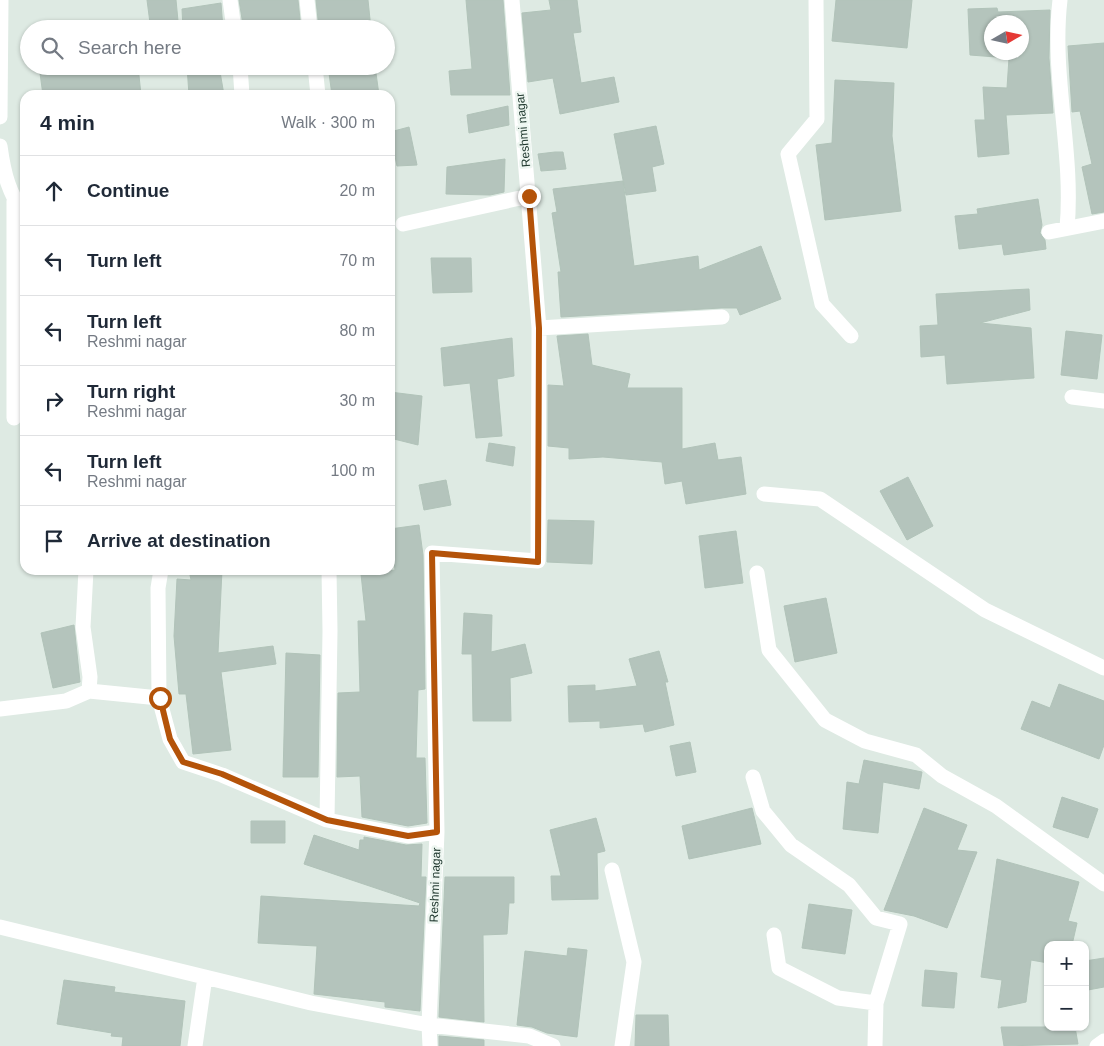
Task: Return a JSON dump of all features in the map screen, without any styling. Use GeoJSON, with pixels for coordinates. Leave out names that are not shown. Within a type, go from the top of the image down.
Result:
{"type":"FeatureCollection","features":[{"type":"Feature","properties":{"kind":"street"},"geometry":{"type":"LineString","coordinates":[[0,118],[1,0]]}},
{"type":"Feature","properties":{"kind":"street"},"geometry":{"type":"LineString","coordinates":[[230,0],[233,20]]}},
{"type":"Feature","properties":{"kind":"street"},"geometry":{"type":"LineString","coordinates":[[307,0],[309,20]]}},
{"type":"Feature","properties":{"kind":"street","name":"Reshmi nagar"},"geometry":{"type":"LineString","coordinates":[[430,1046],[429,1025],[437,832],[432,553],[538,562],[539,328],[512,0]]}},
{"type":"Feature","properties":{"kind":"street"},"geometry":{"type":"LineString","coordinates":[[816,0],[816,119],[788,154],[822,304],[850,336]]}},
{"type":"Feature","properties":{"kind":"street"},"geometry":{"type":"LineString","coordinates":[[1060,0],[1058,18],[1061,104],[1070,199],[1067,228]]}},
{"type":"Feature","properties":{"kind":"street"},"geometry":{"type":"LineString","coordinates":[[241,75],[242,90]]}},
{"type":"Feature","properties":{"kind":"street"},"geometry":{"type":"LineString","coordinates":[[316,75],[317,90]]}},
{"type":"Feature","properties":{"kind":"street"},"geometry":{"type":"LineString","coordinates":[[0,146],[4,174],[14,201],[20,210]]}},
{"type":"Feature","properties":{"kind":"street"},"geometry":{"type":"LineString","coordinates":[[403,224],[529,196]]}},
{"type":"Feature","properties":{"kind":"street"},"geometry":{"type":"LineString","coordinates":[[14,201],[14,418]]}},
{"type":"Feature","properties":{"kind":"street"},"geometry":{"type":"LineString","coordinates":[[1049,232],[1104,221]]}},
{"type":"Feature","properties":{"kind":"street"},"geometry":{"type":"LineString","coordinates":[[539,328],[722,317]]}},
{"type":"Feature","properties":{"kind":"street"},"geometry":{"type":"LineString","coordinates":[[1072,398],[1104,401]]}},
{"type":"Feature","properties":{"kind":"street"},"geometry":{"type":"LineString","coordinates":[[764,494],[820,499],[985,610],[1104,668]]}},
{"type":"Feature","properties":{"kind":"street"},"geometry":{"type":"LineString","coordinates":[[757,573],[770,650],[825,720],[865,741],[916,755],[942,776],[996,806],[1104,884]]}},
{"type":"Feature","properties":{"kind":"street"},"geometry":{"type":"LineString","coordinates":[[86,575],[83,627],[90,677],[89,691]]}},
{"type":"Feature","properties":{"kind":"street"},"geometry":{"type":"LineString","coordinates":[[160,575],[158,588],[160,698],[170,739],[183,762],[222,774],[327,820],[408,836],[437,832]]}},
{"type":"Feature","properties":{"kind":"street"},"geometry":{"type":"LineString","coordinates":[[327,820],[329,575]]}},
{"type":"Feature","properties":{"kind":"street"},"geometry":{"type":"LineString","coordinates":[[0,709],[66,700],[89,691],[160,698]]}},
{"type":"Feature","properties":{"kind":"street"},"geometry":{"type":"LineString","coordinates":[[753,777],[763,812],[792,845],[849,884],[876,918],[900,924],[876,1004],[875,1046]]}},
{"type":"Feature","properties":{"kind":"street"},"geometry":{"type":"LineString","coordinates":[[612,870],[634,962],[622,1046]]}},
{"type":"Feature","properties":{"kind":"street"},"geometry":{"type":"LineString","coordinates":[[0,927],[311,1003],[429,1025],[529,1036],[553,1046]]}},
{"type":"Feature","properties":{"kind":"street"},"geometry":{"type":"LineString","coordinates":[[774,935],[779,968],[838,998],[876,1004]]}},
{"type":"Feature","properties":{"kind":"street"},"geometry":{"type":"LineString","coordinates":[[195,1046],[205,976]]}},
{"type":"Feature","properties":{"kind":"street"},"geometry":{"type":"LineString","coordinates":[[1096,1046],[1104,1041]]}},
{"type":"Feature","properties":{"kind":"building"},"geometry":{"type":"Polygon","coordinates":[[[147,0],[176,0],[178,20],[150,20],[147,0]]]}},
{"type":"Feature","properties":{"kind":"building"},"geometry":{"type":"Polygon","coordinates":[[[239,0],[298,0],[300,20],[242,20],[239,0]]]}},
{"type":"Feature","properties":{"kind":"building"},"geometry":{"type":"Polygon","coordinates":[[[316,0],[368,0],[370,20],[318,20],[316,0]]]}},
{"type":"Feature","properties":{"kind":"building"},"geometry":{"type":"Polygon","coordinates":[[[466,0],[503,0],[510,95],[451,95],[449,71],[472,69],[466,0]]]}},
{"type":"Feature","properties":{"kind":"building"},"geometry":{"type":"Polygon","coordinates":[[[549,0],[577,0],[581,32],[573,33],[581,83],[614,77],[619,102],[560,114],[553,78],[528,82],[522,13],[551,10],[549,0]]]}},
{"type":"Feature","properties":{"kind":"building"},"geometry":{"type":"Polygon","coordinates":[[[836,0],[912,0],[907,48],[832,41],[836,0]]]}},
{"type":"Feature","properties":{"kind":"building"},"geometry":{"type":"Polygon","coordinates":[[[221,3],[222,20],[183,20],[182,9],[221,3]]]}},
{"type":"Feature","properties":{"kind":"building"},"geometry":{"type":"Polygon","coordinates":[[[997,8],[998,12],[1050,10],[1049,58],[1053,113],[1006,115],[1009,154],[978,157],[975,120],[985,120],[983,87],[1007,88],[1009,60],[1029,60],[1029,15],[984,15],[984,56],[970,55],[968,9],[997,8]]]}},
{"type":"Feature","properties":{"kind":"building"},"geometry":{"type":"Polygon","coordinates":[[[1104,43],[1104,212],[1092,214],[1082,167],[1092,164],[1080,111],[1072,112],[1068,46],[1104,43]]]}},
{"type":"Feature","properties":{"kind":"building"},"geometry":{"type":"Polygon","coordinates":[[[40,75],[139,75],[140,90],[42,90],[40,75]]]}},
{"type":"Feature","properties":{"kind":"building"},"geometry":{"type":"Polygon","coordinates":[[[188,75],[221,75],[223,90],[189,90],[188,75]]]}},
{"type":"Feature","properties":{"kind":"building"},"geometry":{"type":"Polygon","coordinates":[[[329,75],[376,75],[378,90],[331,90],[329,75]]]}},
{"type":"Feature","properties":{"kind":"building"},"geometry":{"type":"Polygon","coordinates":[[[835,80],[894,83],[892,136],[901,211],[825,220],[816,145],[832,143],[835,80]]]}},
{"type":"Feature","properties":{"kind":"building"},"geometry":{"type":"Polygon","coordinates":[[[508,106],[509,125],[469,133],[467,115],[508,106]]]}},
{"type":"Feature","properties":{"kind":"building"},"geometry":{"type":"Polygon","coordinates":[[[656,126],[664,164],[652,167],[656,191],[626,195],[614,134],[656,126]]]}},
{"type":"Feature","properties":{"kind":"building"},"geometry":{"type":"Polygon","coordinates":[[[409,127],[417,165],[397,166],[395,131],[409,127]]]}},
{"type":"Feature","properties":{"kind":"building"},"geometry":{"type":"Polygon","coordinates":[[[563,152],[566,169],[541,171],[538,154],[563,152]]]}},
{"type":"Feature","properties":{"kind":"building"},"geometry":{"type":"Polygon","coordinates":[[[505,159],[504,192],[490,195],[446,194],[447,167],[505,159]]]}},
{"type":"Feature","properties":{"kind":"building"},"geometry":{"type":"Polygon","coordinates":[[[623,181],[634,266],[698,256],[699,270],[761,246],[781,299],[740,315],[737,308],[721,308],[561,317],[558,272],[561,272],[552,213],[557,212],[553,189],[623,181]]]}},
{"type":"Feature","properties":{"kind":"building"},"geometry":{"type":"Polygon","coordinates":[[[1038,199],[1042,225],[1040,233],[1045,240],[1046,249],[1004,255],[1002,244],[959,249],[955,216],[978,214],[977,209],[1038,199]]]}},
{"type":"Feature","properties":{"kind":"building"},"geometry":{"type":"Polygon","coordinates":[[[431,258],[471,258],[472,292],[433,293],[431,258]]]}},
{"type":"Feature","properties":{"kind":"building"},"geometry":{"type":"Polygon","coordinates":[[[1029,289],[1030,310],[980,323],[1031,328],[1034,378],[947,384],[945,355],[921,357],[920,326],[938,325],[936,294],[1029,289]]]}},
{"type":"Feature","properties":{"kind":"building"},"geometry":{"type":"Polygon","coordinates":[[[1066,331],[1102,335],[1097,379],[1061,375],[1066,331]]]}},
{"type":"Feature","properties":{"kind":"building"},"geometry":{"type":"Polygon","coordinates":[[[588,334],[592,365],[630,374],[627,388],[682,388],[682,449],[715,443],[718,460],[741,457],[746,494],[686,504],[682,481],[665,484],[662,462],[603,457],[569,459],[569,448],[548,446],[548,385],[564,386],[557,336],[588,334]]]}},
{"type":"Feature","properties":{"kind":"building"},"geometry":{"type":"Polygon","coordinates":[[[512,338],[514,376],[497,379],[502,436],[476,438],[470,383],[444,386],[441,348],[512,338]]]}},
{"type":"Feature","properties":{"kind":"building"},"geometry":{"type":"Polygon","coordinates":[[[395,393],[422,396],[418,445],[395,439],[395,393]]]}},
{"type":"Feature","properties":{"kind":"building"},"geometry":{"type":"Polygon","coordinates":[[[489,443],[515,447],[513,466],[486,461],[489,443]]]}},
{"type":"Feature","properties":{"kind":"building"},"geometry":{"type":"Polygon","coordinates":[[[908,477],[933,526],[907,540],[880,491],[908,477]]]}},
{"type":"Feature","properties":{"kind":"building"},"geometry":{"type":"Polygon","coordinates":[[[446,480],[451,505],[424,510],[419,485],[446,480]]]}},
{"type":"Feature","properties":{"kind":"building"},"geometry":{"type":"Polygon","coordinates":[[[548,520],[594,521],[592,564],[547,562],[548,520]]]}},
{"type":"Feature","properties":{"kind":"building"},"geometry":{"type":"Polygon","coordinates":[[[419,525],[423,555],[425,689],[418,690],[416,758],[425,758],[427,823],[408,826],[362,817],[360,776],[337,777],[338,693],[360,692],[358,621],[366,621],[361,575],[395,575],[395,528],[419,525]]]}},
{"type":"Feature","properties":{"kind":"building"},"geometry":{"type":"Polygon","coordinates":[[[736,531],[743,583],[705,588],[699,536],[736,531]]]}},
{"type":"Feature","properties":{"kind":"building"},"geometry":{"type":"Polygon","coordinates":[[[190,575],[222,575],[218,653],[273,646],[276,664],[221,672],[231,750],[193,754],[186,694],[179,694],[174,636],[177,579],[191,580],[190,575]]]}},
{"type":"Feature","properties":{"kind":"building"},"geometry":{"type":"Polygon","coordinates":[[[826,598],[837,653],[795,662],[784,606],[826,598]]]}},
{"type":"Feature","properties":{"kind":"building"},"geometry":{"type":"Polygon","coordinates":[[[464,613],[492,615],[491,652],[525,644],[532,673],[510,678],[511,721],[473,721],[472,654],[462,654],[464,613]]]}},
{"type":"Feature","properties":{"kind":"building"},"geometry":{"type":"Polygon","coordinates":[[[74,625],[80,682],[53,688],[41,633],[74,625]]]}},
{"type":"Feature","properties":{"kind":"building"},"geometry":{"type":"Polygon","coordinates":[[[659,651],[668,682],[665,682],[674,725],[645,732],[643,724],[600,728],[600,721],[569,722],[568,686],[595,685],[595,691],[637,686],[629,659],[659,651]]]}},
{"type":"Feature","properties":{"kind":"building"},"geometry":{"type":"Polygon","coordinates":[[[286,653],[320,655],[318,777],[283,777],[286,653]]]}},
{"type":"Feature","properties":{"kind":"building"},"geometry":{"type":"Polygon","coordinates":[[[1059,684],[1104,701],[1104,745],[1099,759],[1021,729],[1032,701],[1050,708],[1059,684]]]}},
{"type":"Feature","properties":{"kind":"building"},"geometry":{"type":"Polygon","coordinates":[[[690,742],[696,772],[676,776],[670,746],[690,742]]]}},
{"type":"Feature","properties":{"kind":"building"},"geometry":{"type":"Polygon","coordinates":[[[864,760],[922,772],[919,789],[883,782],[878,833],[843,829],[847,782],[859,784],[864,760]]]}},
{"type":"Feature","properties":{"kind":"building"},"geometry":{"type":"Polygon","coordinates":[[[1062,797],[1098,809],[1088,838],[1053,827],[1062,797]]]}},
{"type":"Feature","properties":{"kind":"building"},"geometry":{"type":"Polygon","coordinates":[[[752,808],[761,844],[689,859],[682,826],[752,808]]]}},
{"type":"Feature","properties":{"kind":"building"},"geometry":{"type":"Polygon","coordinates":[[[924,808],[967,825],[957,850],[977,852],[947,928],[914,916],[884,910],[924,808]]]}},
{"type":"Feature","properties":{"kind":"building"},"geometry":{"type":"Polygon","coordinates":[[[596,818],[605,851],[597,853],[598,899],[552,900],[551,876],[561,876],[550,830],[596,818]]]}},
{"type":"Feature","properties":{"kind":"building"},"geometry":{"type":"Polygon","coordinates":[[[251,821],[285,821],[285,843],[251,843],[251,821]]]}},
{"type":"Feature","properties":{"kind":"building"},"geometry":{"type":"Polygon","coordinates":[[[314,835],[359,850],[360,840],[364,840],[364,837],[406,845],[422,844],[421,877],[426,877],[420,1011],[385,1007],[385,1002],[314,994],[317,946],[258,943],[261,896],[419,906],[420,903],[304,864],[314,835]]]}},
{"type":"Feature","properties":{"kind":"building"},"geometry":{"type":"Polygon","coordinates":[[[997,859],[1079,882],[1068,921],[1077,923],[1073,941],[1044,941],[1044,962],[1031,960],[1026,1002],[998,1008],[1002,980],[981,977],[997,859]]]}},
{"type":"Feature","properties":{"kind":"building"},"geometry":{"type":"Polygon","coordinates":[[[445,877],[514,877],[514,903],[509,903],[507,934],[483,935],[484,1022],[439,1017],[445,877]]]}},
{"type":"Feature","properties":{"kind":"building"},"geometry":{"type":"Polygon","coordinates":[[[809,904],[852,910],[845,954],[802,948],[809,904]]]}},
{"type":"Feature","properties":{"kind":"building"},"geometry":{"type":"Polygon","coordinates":[[[568,948],[587,950],[577,1037],[547,1033],[532,1027],[517,1025],[525,951],[567,956],[568,948]]]}},
{"type":"Feature","properties":{"kind":"building"},"geometry":{"type":"Polygon","coordinates":[[[1104,958],[1104,987],[1089,990],[1089,960],[1104,958]]]}},
{"type":"Feature","properties":{"kind":"building"},"geometry":{"type":"Polygon","coordinates":[[[925,970],[957,973],[954,1008],[922,1006],[925,970]]]}},
{"type":"Feature","properties":{"kind":"building"},"geometry":{"type":"Polygon","coordinates":[[[64,980],[115,987],[114,992],[185,1001],[180,1046],[122,1046],[123,1037],[111,1036],[112,1033],[57,1024],[64,980]]]}},
{"type":"Feature","properties":{"kind":"building"},"geometry":{"type":"Polygon","coordinates":[[[636,1015],[668,1015],[669,1046],[635,1046],[636,1015]]]}},
{"type":"Feature","properties":{"kind":"building"},"geometry":{"type":"Polygon","coordinates":[[[1001,1027],[1044,1027],[1044,1031],[1076,1031],[1078,1044],[1004,1046],[1001,1027]]]}},
{"type":"Feature","properties":{"kind":"building"},"geometry":{"type":"Polygon","coordinates":[[[439,1036],[484,1040],[484,1046],[439,1046],[439,1036]]]}},
{"type":"Feature","properties":{"kind":"route"},"geometry":{"type":"LineString","coordinates":[[160,698],[170,739],[183,762],[222,774],[327,820],[408,836],[437,832],[432,553],[538,562],[539,328],[529,196]]}}]}
